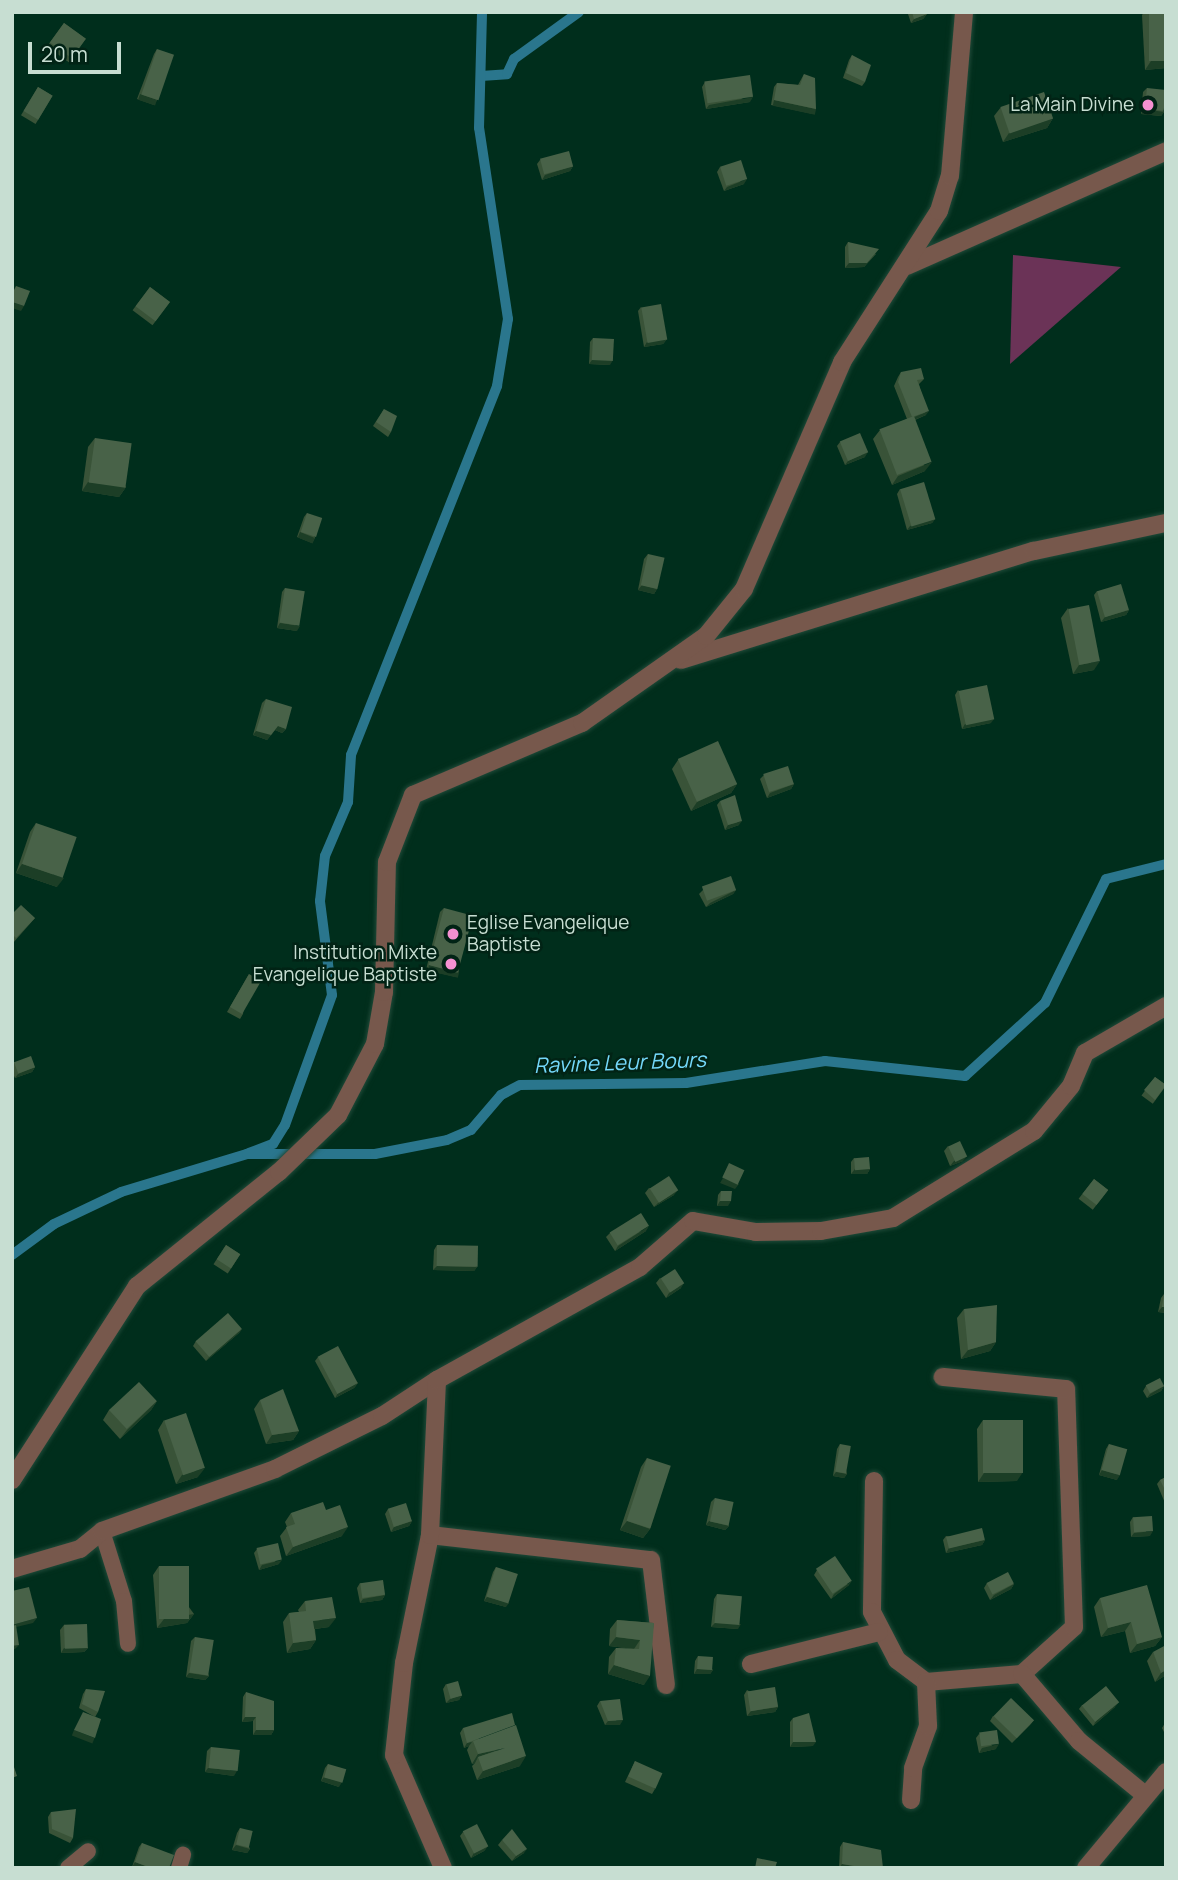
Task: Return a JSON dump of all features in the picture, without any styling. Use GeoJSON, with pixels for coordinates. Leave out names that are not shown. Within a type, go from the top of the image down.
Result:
{"type":"FeatureCollection","features":[{"type":"Feature","properties":{"kind":"street"},"geometry":{"type":"LineString","coordinates":[[12,1480],[137,1286],[279,1172],[338,1115],[375,1044],[384,992],[387,862],[413,795],[582,723],[706,636],[744,589],[842,362],[907,266],[939,211],[950,176],[964,12]]}},
{"type":"Feature","properties":{"kind":"street"},"geometry":{"type":"LineString","coordinates":[[907,266],[1166,151]]}},
{"type":"Feature","properties":{"kind":"street"},"geometry":{"type":"LineString","coordinates":[[663,666],[1034,551],[1166,523]]}},
{"type":"Feature","properties":{"kind":"street"},"geometry":{"type":"LineString","coordinates":[[12,1569],[80,1549],[102,1531],[275,1469],[382,1416],[437,1380],[640,1267],[693,1221],[756,1232],[821,1231],[893,1218],[1034,1131],[1071,1086],[1085,1053],[1166,1006]]}},
{"type":"Feature","properties":{"kind":"street"},"geometry":{"type":"LineString","coordinates":[[874,1481],[869,1579],[879,1632],[897,1660],[926,1682],[1022,1674],[1074,1627],[1066,1389],[943,1377]]}},
{"type":"Feature","properties":{"kind":"street"},"geometry":{"type":"LineString","coordinates":[[437,1380],[430,1535],[404,1663],[394,1755],[443,1868]]}},
{"type":"Feature","properties":{"kind":"street"},"geometry":{"type":"LineString","coordinates":[[430,1535],[651,1560],[666,1685]]}},
{"type":"Feature","properties":{"kind":"street"},"geometry":{"type":"LineString","coordinates":[[751,1664],[879,1632]]}},
{"type":"Feature","properties":{"kind":"street"},"geometry":{"type":"LineString","coordinates":[[1022,1674],[1079,1741],[1145,1795]]}},
{"type":"Feature","properties":{"kind":"street"},"geometry":{"type":"LineString","coordinates":[[911,1800],[913,1768],[928,1726],[926,1682]]}},
{"type":"Feature","properties":{"kind":"street"},"geometry":{"type":"LineString","coordinates":[[1086,1868],[1166,1772]]}},
{"type":"Feature","properties":{"kind":"lane"},"geometry":{"type":"LineString","coordinates":[[102,1531],[124,1601],[128,1644]]}},
{"type":"Feature","properties":{"kind":"lane"},"geometry":{"type":"LineString","coordinates":[[68,1868],[88,1851]]}},
{"type":"Feature","properties":{"kind":"shaded area"},"geometry":{"type":"Polygon","coordinates":[[[1013,255],[1121,267],[1010,364],[1013,255]]]}},
{"type":"Feature","properties":{"kind":"building"},"geometry":{"type":"Polygon","coordinates":[[[912,12],[926,12],[927,14],[914,19],[912,12]]]}},
{"type":"Feature","properties":{"kind":"building"},"geometry":{"type":"Polygon","coordinates":[[[1149,12],[1166,12],[1166,61],[1149,61],[1149,12]]]}},
{"type":"Feature","properties":{"kind":"building"},"geometry":{"type":"Polygon","coordinates":[[[64,23],[86,39],[72,58],[50,42],[64,23]]]}},
{"type":"Feature","properties":{"kind":"building"},"geometry":{"type":"Polygon","coordinates":[[[157,49],[174,55],[158,100],[141,94],[157,49]]]}},
{"type":"Feature","properties":{"kind":"building"},"geometry":{"type":"Polygon","coordinates":[[[852,55],[871,65],[865,82],[846,73],[852,55]]]}},
{"type":"Feature","properties":{"kind":"building"},"geometry":{"type":"Polygon","coordinates":[[[804,74],[815,78],[816,109],[774,100],[777,83],[800,85],[804,74]]]}},
{"type":"Feature","properties":{"kind":"building"},"geometry":{"type":"Polygon","coordinates":[[[750,75],[753,97],[708,103],[704,81],[750,75]]]}},
{"type":"Feature","properties":{"kind":"building"},"geometry":{"type":"Polygon","coordinates":[[[38,87],[53,96],[38,120],[24,111],[38,87]]]}},
{"type":"Feature","properties":{"kind":"building"},"geometry":{"type":"Polygon","coordinates":[[[1147,88],[1166,90],[1164,111],[1145,109],[1147,88]]]}},
{"type":"Feature","properties":{"kind":"building"},"geometry":{"type":"Polygon","coordinates":[[[1044,92],[1053,118],[1010,133],[1001,107],[1044,92]]]}},
{"type":"Feature","properties":{"kind":"building"},"geometry":{"type":"Polygon","coordinates":[[[569,151],[573,166],[544,174],[540,159],[569,151]]]}},
{"type":"Feature","properties":{"kind":"building"},"geometry":{"type":"Polygon","coordinates":[[[741,160],[747,179],[726,186],[720,167],[741,160]]]}},
{"type":"Feature","properties":{"kind":"building"},"geometry":{"type":"Polygon","coordinates":[[[848,242],[879,249],[867,263],[849,263],[848,242]]]}},
{"type":"Feature","properties":{"kind":"building"},"geometry":{"type":"Polygon","coordinates":[[[16,286],[30,291],[24,306],[12,302],[16,286]]]}},
{"type":"Feature","properties":{"kind":"building"},"geometry":{"type":"Polygon","coordinates":[[[150,287],[170,302],[156,321],[136,306],[150,287]]]}},
{"type":"Feature","properties":{"kind":"building"},"geometry":{"type":"Polygon","coordinates":[[[661,304],[667,339],[648,343],[641,307],[661,304]]]}},
{"type":"Feature","properties":{"kind":"building"},"geometry":{"type":"Polygon","coordinates":[[[593,338],[614,339],[613,361],[592,360],[593,338]]]}},
{"type":"Feature","properties":{"kind":"building"},"geometry":{"type":"Polygon","coordinates":[[[921,368],[924,379],[917,380],[929,411],[912,417],[898,382],[901,372],[921,368]]]}},
{"type":"Feature","properties":{"kind":"building"},"geometry":{"type":"Polygon","coordinates":[[[384,409],[397,416],[391,432],[376,422],[384,409]]]}},
{"type":"Feature","properties":{"kind":"building"},"geometry":{"type":"Polygon","coordinates":[[[914,416],[932,462],[897,475],[879,429],[914,416]]]}},
{"type":"Feature","properties":{"kind":"building"},"geometry":{"type":"Polygon","coordinates":[[[860,433],[868,452],[848,461],[840,442],[860,433]]]}},
{"type":"Feature","properties":{"kind":"building"},"geometry":{"type":"Polygon","coordinates":[[[95,438],[132,443],[125,488],[89,483],[95,438]]]}},
{"type":"Feature","properties":{"kind":"building"},"geometry":{"type":"Polygon","coordinates":[[[924,482],[935,519],[911,527],[900,489],[924,482]]]}},
{"type":"Feature","properties":{"kind":"building"},"geometry":{"type":"Polygon","coordinates":[[[307,513],[322,518],[316,537],[301,532],[307,513]]]}},
{"type":"Feature","properties":{"kind":"building"},"geometry":{"type":"Polygon","coordinates":[[[648,554],[665,558],[657,589],[641,585],[648,554]]]}},
{"type":"Feature","properties":{"kind":"building"},"geometry":{"type":"Polygon","coordinates":[[[1121,584],[1129,610],[1105,617],[1097,591],[1121,584]]]}},
{"type":"Feature","properties":{"kind":"building"},"geometry":{"type":"Polygon","coordinates":[[[285,588],[305,591],[299,626],[280,623],[285,588]]]}},
{"type":"Feature","properties":{"kind":"building"},"geometry":{"type":"Polygon","coordinates":[[[1089,605],[1100,661],[1079,665],[1068,609],[1089,605]]]}},
{"type":"Feature","properties":{"kind":"building"},"geometry":{"type":"Polygon","coordinates":[[[987,685],[994,719],[966,725],[959,691],[987,685]]]}},
{"type":"Feature","properties":{"kind":"building"},"geometry":{"type":"Polygon","coordinates":[[[266,699],[292,707],[286,729],[278,726],[271,735],[256,731],[266,699]]]}},
{"type":"Feature","properties":{"kind":"building"},"geometry":{"type":"Polygon","coordinates":[[[718,741],[737,784],[697,802],[678,759],[718,741]]]}},
{"type":"Feature","properties":{"kind":"building"},"geometry":{"type":"Polygon","coordinates":[[[788,766],[794,784],[769,792],[763,774],[788,766]]]}},
{"type":"Feature","properties":{"kind":"building"},"geometry":{"type":"Polygon","coordinates":[[[735,795],[742,821],[728,825],[720,801],[735,795]]]}},
{"type":"Feature","properties":{"kind":"building"},"geometry":{"type":"Polygon","coordinates":[[[36,823],[77,837],[63,878],[22,864],[36,823]]]}},
{"type":"Feature","properties":{"kind":"building"},"geometry":{"type":"Polygon","coordinates":[[[731,876],[736,890],[707,901],[702,887],[731,876]]]}},
{"type":"Feature","properties":{"kind":"building"},"geometry":{"type":"Polygon","coordinates":[[[21,905],[35,918],[16,938],[12,934],[12,914],[21,905]]]}},
{"type":"Feature","properties":{"kind":"building"},"geometry":{"type":"Polygon","coordinates":[[[444,908],[473,916],[458,973],[429,965],[444,908]]]}},
{"type":"Feature","properties":{"kind":"building"},"geometry":{"type":"Polygon","coordinates":[[[249,974],[261,981],[242,1014],[230,1007],[249,974]]]}},
{"type":"Feature","properties":{"kind":"building"},"geometry":{"type":"Polygon","coordinates":[[[31,1056],[35,1067],[18,1073],[14,1062],[31,1056]]]}},
{"type":"Feature","properties":{"kind":"building"},"geometry":{"type":"Polygon","coordinates":[[[1155,1077],[1166,1085],[1155,1100],[1144,1090],[1155,1077]]]}},
{"type":"Feature","properties":{"kind":"building"},"geometry":{"type":"Polygon","coordinates":[[[960,1141],[967,1156],[955,1162],[948,1146],[960,1141]]]}},
{"type":"Feature","properties":{"kind":"building"},"geometry":{"type":"Polygon","coordinates":[[[869,1157],[870,1169],[855,1170],[854,1158],[869,1157]]]}},
{"type":"Feature","properties":{"kind":"building"},"geometry":{"type":"Polygon","coordinates":[[[729,1163],[744,1170],[738,1185],[722,1178],[729,1163]]]}},
{"type":"Feature","properties":{"kind":"building"},"geometry":{"type":"Polygon","coordinates":[[[669,1176],[678,1190],[659,1203],[650,1189],[669,1176]]]}},
{"type":"Feature","properties":{"kind":"building"},"geometry":{"type":"Polygon","coordinates":[[[1094,1179],[1108,1190],[1096,1205],[1082,1194],[1094,1179]]]}},
{"type":"Feature","properties":{"kind":"building"},"geometry":{"type":"Polygon","coordinates":[[[721,1191],[732,1191],[731,1201],[720,1201],[721,1191]]]}},
{"type":"Feature","properties":{"kind":"building"},"geometry":{"type":"Polygon","coordinates":[[[641,1213],[649,1226],[618,1245],[610,1233],[641,1213]]]}},
{"type":"Feature","properties":{"kind":"building"},"geometry":{"type":"Polygon","coordinates":[[[226,1245],[240,1254],[231,1269],[217,1259],[226,1245]]]}},
{"type":"Feature","properties":{"kind":"building"},"geometry":{"type":"Polygon","coordinates":[[[437,1245],[478,1246],[478,1267],[437,1266],[437,1245]]]}},
{"type":"Feature","properties":{"kind":"building"},"geometry":{"type":"Polygon","coordinates":[[[675,1269],[684,1283],[670,1293],[661,1278],[675,1269]]]}},
{"type":"Feature","properties":{"kind":"building"},"geometry":{"type":"Polygon","coordinates":[[[1164,1294],[1166,1307],[1162,1307],[1164,1294]]]}},
{"type":"Feature","properties":{"kind":"building"},"geometry":{"type":"Polygon","coordinates":[[[997,1305],[996,1342],[968,1350],[964,1309],[997,1305]]]}},
{"type":"Feature","properties":{"kind":"building"},"geometry":{"type":"Polygon","coordinates":[[[228,1313],[242,1329],[209,1357],[196,1341],[228,1313]]]}},
{"type":"Feature","properties":{"kind":"building"},"geometry":{"type":"Polygon","coordinates":[[[338,1346],[358,1383],[337,1394],[318,1357],[338,1346]]]}},
{"type":"Feature","properties":{"kind":"building"},"geometry":{"type":"Polygon","coordinates":[[[1160,1378],[1164,1386],[1150,1393],[1146,1385],[1160,1378]]]}},
{"type":"Feature","properties":{"kind":"building"},"geometry":{"type":"Polygon","coordinates":[[[139,1382],[157,1401],[127,1429],[109,1410],[139,1382]]]}},
{"type":"Feature","properties":{"kind":"building"},"geometry":{"type":"Polygon","coordinates":[[[283,1389],[299,1431],[272,1435],[260,1400],[283,1389]]]}},
{"type":"Feature","properties":{"kind":"building"},"geometry":{"type":"Polygon","coordinates":[[[186,1413],[205,1468],[183,1475],[164,1420],[186,1413]]]}},
{"type":"Feature","properties":{"kind":"building"},"geometry":{"type":"Polygon","coordinates":[[[983,1420],[1023,1420],[1023,1473],[983,1473],[983,1420]]]}},
{"type":"Feature","properties":{"kind":"building"},"geometry":{"type":"Polygon","coordinates":[[[840,1444],[851,1446],[846,1473],[835,1472],[840,1444]]]}},
{"type":"Feature","properties":{"kind":"building"},"geometry":{"type":"Polygon","coordinates":[[[1109,1444],[1127,1449],[1120,1475],[1102,1470],[1109,1444]]]}},
{"type":"Feature","properties":{"kind":"building"},"geometry":{"type":"Polygon","coordinates":[[[647,1458],[671,1466],[650,1528],[627,1521],[647,1458]]]}},
{"type":"Feature","properties":{"kind":"building"},"geometry":{"type":"Polygon","coordinates":[[[1166,1477],[1166,1492],[1160,1480],[1166,1477]]]}},
{"type":"Feature","properties":{"kind":"building"},"geometry":{"type":"Polygon","coordinates":[[[715,1498],[734,1502],[729,1525],[710,1521],[715,1498]]]}},
{"type":"Feature","properties":{"kind":"building"},"geometry":{"type":"Polygon","coordinates":[[[323,1502],[326,1510],[340,1505],[348,1527],[293,1547],[286,1527],[295,1524],[291,1513],[323,1502]]]}},
{"type":"Feature","properties":{"kind":"building"},"geometry":{"type":"Polygon","coordinates":[[[406,1503],[412,1521],[394,1527],[388,1509],[406,1503]]]}},
{"type":"Feature","properties":{"kind":"building"},"geometry":{"type":"Polygon","coordinates":[[[1152,1516],[1153,1531],[1134,1532],[1133,1517],[1152,1516]]]}},
{"type":"Feature","properties":{"kind":"building"},"geometry":{"type":"Polygon","coordinates":[[[982,1528],[985,1540],[949,1549],[946,1537],[982,1528]]]}},
{"type":"Feature","properties":{"kind":"building"},"geometry":{"type":"Polygon","coordinates":[[[278,1543],[282,1560],[260,1565],[257,1548],[278,1543]]]}},
{"type":"Feature","properties":{"kind":"building"},"geometry":{"type":"Polygon","coordinates":[[[835,1556],[852,1581],[833,1594],[816,1569],[835,1556]]]}},
{"type":"Feature","properties":{"kind":"building"},"geometry":{"type":"Polygon","coordinates":[[[159,1566],[189,1566],[189,1619],[159,1619],[159,1566]]]}},
{"type":"Feature","properties":{"kind":"building"},"geometry":{"type":"Polygon","coordinates":[[[496,1567],[518,1574],[508,1604],[486,1596],[496,1567]]]}},
{"type":"Feature","properties":{"kind":"building"},"geometry":{"type":"Polygon","coordinates":[[[1008,1572],[1014,1584],[993,1594],[987,1583],[1008,1572]]]}},
{"type":"Feature","properties":{"kind":"building"},"geometry":{"type":"Polygon","coordinates":[[[383,1580],[385,1595],[362,1598],[360,1583],[383,1580]]]}},
{"type":"Feature","properties":{"kind":"building"},"geometry":{"type":"Polygon","coordinates":[[[1147,1585],[1162,1637],[1137,1644],[1131,1622],[1108,1628],[1100,1598],[1147,1585]]]}},
{"type":"Feature","properties":{"kind":"building"},"geometry":{"type":"Polygon","coordinates":[[[29,1587],[37,1618],[12,1625],[12,1591],[29,1587]]]}},
{"type":"Feature","properties":{"kind":"building"},"geometry":{"type":"Polygon","coordinates":[[[717,1594],[742,1596],[739,1625],[714,1623],[717,1594]]]}},
{"type":"Feature","properties":{"kind":"building"},"geometry":{"type":"Polygon","coordinates":[[[332,1597],[336,1618],[313,1621],[316,1640],[293,1643],[289,1613],[306,1611],[305,1601],[332,1597]]]}},
{"type":"Feature","properties":{"kind":"building"},"geometry":{"type":"Polygon","coordinates":[[[617,1620],[654,1623],[650,1676],[614,1665],[616,1648],[639,1649],[640,1640],[616,1637],[617,1620]]]}},
{"type":"Feature","properties":{"kind":"building"},"geometry":{"type":"Polygon","coordinates":[[[87,1624],[88,1648],[65,1649],[64,1625],[87,1624]]]}},
{"type":"Feature","properties":{"kind":"building"},"geometry":{"type":"Polygon","coordinates":[[[16,1625],[19,1645],[12,1646],[12,1626],[16,1625]]]}},
{"type":"Feature","properties":{"kind":"building"},"geometry":{"type":"Polygon","coordinates":[[[195,1637],[214,1640],[208,1676],[189,1673],[195,1637]]]}},
{"type":"Feature","properties":{"kind":"building"},"geometry":{"type":"Polygon","coordinates":[[[1166,1645],[1166,1670],[1161,1673],[1153,1652],[1166,1645]]]}},
{"type":"Feature","properties":{"kind":"building"},"geometry":{"type":"Polygon","coordinates":[[[698,1656],[713,1657],[712,1670],[697,1669],[698,1656]]]}},
{"type":"Feature","properties":{"kind":"building"},"geometry":{"type":"Polygon","coordinates":[[[458,1681],[462,1695],[451,1699],[446,1684],[458,1681]]]}},
{"type":"Feature","properties":{"kind":"building"},"geometry":{"type":"Polygon","coordinates":[[[1106,1686],[1119,1702],[1095,1722],[1082,1706],[1106,1686]]]}},
{"type":"Feature","properties":{"kind":"building"},"geometry":{"type":"Polygon","coordinates":[[[775,1687],[778,1707],[750,1711],[747,1691],[775,1687]]]}},
{"type":"Feature","properties":{"kind":"building"},"geometry":{"type":"Polygon","coordinates":[[[86,1689],[105,1691],[98,1712],[82,1704],[86,1689]]]}},
{"type":"Feature","properties":{"kind":"building"},"geometry":{"type":"Polygon","coordinates":[[[246,1692],[274,1701],[274,1730],[256,1730],[256,1717],[245,1717],[246,1692]]]}},
{"type":"Feature","properties":{"kind":"building"},"geometry":{"type":"Polygon","coordinates":[[[1011,1698],[1034,1720],[1017,1738],[994,1716],[1011,1698]]]}},
{"type":"Feature","properties":{"kind":"building"},"geometry":{"type":"Polygon","coordinates":[[[620,1699],[623,1720],[608,1721],[600,1701],[620,1699]]]}},
{"type":"Feature","properties":{"kind":"building"},"geometry":{"type":"Polygon","coordinates":[[[83,1712],[101,1719],[95,1738],[74,1730],[83,1712]]]}},
{"type":"Feature","properties":{"kind":"building"},"geometry":{"type":"Polygon","coordinates":[[[512,1713],[515,1725],[467,1743],[463,1728],[512,1713]]]}},
{"type":"Feature","properties":{"kind":"building"},"geometry":{"type":"Polygon","coordinates":[[[809,1713],[816,1742],[793,1742],[793,1718],[809,1713]]]}},
{"type":"Feature","properties":{"kind":"building"},"geometry":{"type":"Polygon","coordinates":[[[516,1725],[526,1756],[483,1771],[478,1757],[505,1748],[478,1754],[473,1741],[516,1725]]]}},
{"type":"Feature","properties":{"kind":"building"},"geometry":{"type":"Polygon","coordinates":[[[997,1730],[999,1744],[981,1746],[979,1733],[997,1730]]]}},
{"type":"Feature","properties":{"kind":"building"},"geometry":{"type":"Polygon","coordinates":[[[211,1747],[240,1750],[238,1771],[209,1768],[211,1747]]]}},
{"type":"Feature","properties":{"kind":"building"},"geometry":{"type":"Polygon","coordinates":[[[12,1761],[17,1776],[12,1778],[12,1761]]]}},
{"type":"Feature","properties":{"kind":"building"},"geometry":{"type":"Polygon","coordinates":[[[635,1761],[662,1773],[655,1789],[628,1777],[635,1761]]]}},
{"type":"Feature","properties":{"kind":"building"},"geometry":{"type":"Polygon","coordinates":[[[328,1764],[346,1769],[342,1783],[324,1777],[328,1764]]]}},
{"type":"Feature","properties":{"kind":"building"},"geometry":{"type":"Polygon","coordinates":[[[76,1809],[73,1838],[52,1829],[51,1812],[76,1809]]]}},
{"type":"Feature","properties":{"kind":"building"},"geometry":{"type":"Polygon","coordinates":[[[477,1824],[488,1846],[474,1854],[463,1831],[477,1824]]]}},
{"type":"Feature","properties":{"kind":"building"},"geometry":{"type":"Polygon","coordinates":[[[240,1828],[253,1831],[249,1847],[236,1845],[240,1828]]]}},
{"type":"Feature","properties":{"kind":"building"},"geometry":{"type":"Polygon","coordinates":[[[512,1829],[527,1849],[516,1856],[502,1840],[512,1829]]]}},
{"type":"Feature","properties":{"kind":"building"},"geometry":{"type":"Polygon","coordinates":[[[843,1842],[881,1850],[883,1868],[842,1864],[843,1842]]]}},
{"type":"Feature","properties":{"kind":"building"},"geometry":{"type":"Polygon","coordinates":[[[142,1843],[174,1855],[169,1868],[151,1868],[135,1862],[142,1843]]]}},
{"type":"Feature","properties":{"kind":"building"},"geometry":{"type":"Polygon","coordinates":[[[757,1858],[777,1862],[775,1868],[755,1868],[757,1858]]]}},
{"type":"Feature","properties":{"kind":"waterway"},"geometry":{"type":"LineString","coordinates":[[249,1153],[273,1144],[285,1125],[332,995],[320,901],[325,856],[348,802],[351,755],[497,386],[508,319],[479,128],[482,12]]}},
{"type":"Feature","properties":{"kind":"waterway"},"geometry":{"type":"LineString","coordinates":[[481,76],[507,74],[514,59],[579,12]]}},
{"type":"Feature","properties":{"kind":"waterway","name":"Ravine Leur Bours"},"geometry":{"type":"LineString","coordinates":[[12,1255],[54,1224],[121,1192],[247,1154],[375,1154],[447,1140],[471,1130],[501,1095],[520,1085],[686,1083],[825,1061],[965,1076],[1045,1003],[1106,879],[1166,864]]}},
{"type":"Feature","properties":{"kind":"place","name":"La Main Divine"},"geometry":{"type":"Point","coordinates":[1148,105]}},
{"type":"Feature","properties":{"kind":"place","name":"Eglise Evangelique Baptiste"},"geometry":{"type":"Point","coordinates":[453,934]}},
{"type":"Feature","properties":{"kind":"place","name":"Institution Mixte Evangelique Baptiste"},"geometry":{"type":"Point","coordinates":[451,964]}}]}
